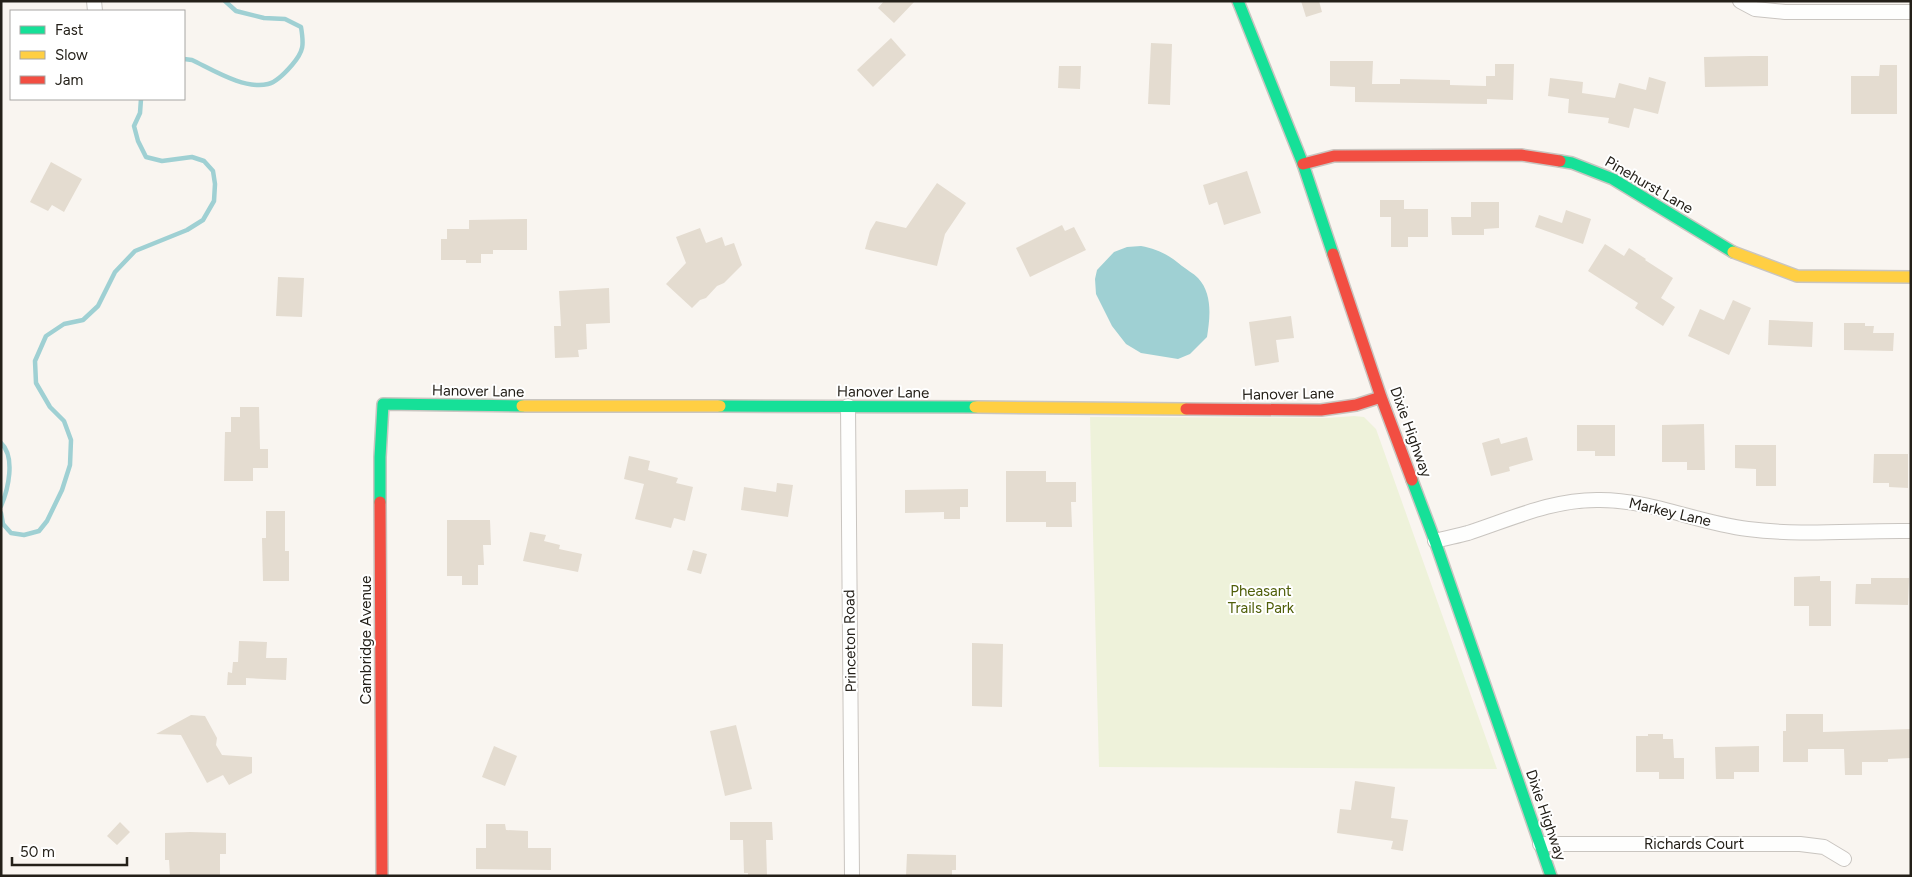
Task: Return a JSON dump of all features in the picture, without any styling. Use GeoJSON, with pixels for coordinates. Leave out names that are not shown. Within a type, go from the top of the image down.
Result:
{"type":"FeatureCollection","features":[{"type":"Feature","properties":{"kind":"street","name":"Dixie Highway"},"geometry":{"type":"LineString","coordinates":[[1238,1],[1304,164],[1381,397],[1435,540],[1551,876]]}},
{"type":"Feature","properties":{"kind":"street"},"geometry":{"type":"LineString","coordinates":[[1740,1],[1756,9],[1785,12],[1911,12]]}},
{"type":"Feature","properties":{"kind":"street","name":"Pinehurst Lane"},"geometry":{"type":"LineString","coordinates":[[1304,164],[1334,156],[1521,155],[1562,161],[1612,179],[1738,255],[1797,276],[1911,277]]}},
{"type":"Feature","properties":{"kind":"street","name":"Hanover Lane"},"geometry":{"type":"LineString","coordinates":[[383,404],[528,407],[848,406],[1068,410],[1312,410],[1339,409],[1363,404],[1381,397]]}},
{"type":"Feature","properties":{"kind":"street","name":"Cambridge Avenue"},"geometry":{"type":"LineString","coordinates":[[382,876],[380,457],[383,404]]}},
{"type":"Feature","properties":{"kind":"street","name":"Princeton Road"},"geometry":{"type":"LineString","coordinates":[[848,406],[852,876]]}},
{"type":"Feature","properties":{"kind":"street","name":"Markey Lane"},"geometry":{"type":"LineString","coordinates":[[1435,540],[1467,533],[1534,510],[1569,502],[1599,500],[1643,503],[1682,515],[1747,529],[1787,532],[1911,531]]}},
{"type":"Feature","properties":{"kind":"street","name":"Richards Court"},"geometry":{"type":"LineString","coordinates":[[1540,844],[1800,844],[1824,847],[1844,859]]}},
{"type":"Feature","properties":{"kind":"green space","name":"Pheasant Trails Park"},"geometry":{"type":"Polygon","coordinates":[[[1090,417],[1328,418],[1364,417],[1376,429],[1497,769],[1099,767],[1090,417]]]}},
{"type":"Feature","properties":{"kind":"water"},"geometry":{"type":"Polygon","coordinates":[[[1141,246],[1163,253],[1172,259],[1198,278],[1206,291],[1209,306],[1207,337],[1190,354],[1178,359],[1141,353],[1126,344],[1112,326],[1096,294],[1095,279],[1097,270],[1114,252],[1127,247],[1141,246]]]}},
{"type":"Feature","properties":{"kind":"building"},"geometry":{"type":"Polygon","coordinates":[[[884,1],[915,1],[894,23],[878,8],[884,1]]]}},
{"type":"Feature","properties":{"kind":"building"},"geometry":{"type":"Polygon","coordinates":[[[1301,1],[1319,1],[1322,12],[1306,17],[1301,1]]]}},
{"type":"Feature","properties":{"kind":"building"},"geometry":{"type":"Polygon","coordinates":[[[891,38],[906,55],[873,87],[857,70],[891,38]]]}},
{"type":"Feature","properties":{"kind":"building"},"geometry":{"type":"Polygon","coordinates":[[[1151,43],[1172,44],[1170,105],[1148,104],[1151,43]]]}},
{"type":"Feature","properties":{"kind":"building"},"geometry":{"type":"Polygon","coordinates":[[[1768,56],[1768,86],[1705,87],[1704,57],[1768,56]]]}},
{"type":"Feature","properties":{"kind":"building"},"geometry":{"type":"Polygon","coordinates":[[[1330,61],[1373,61],[1372,84],[1400,84],[1400,79],[1450,80],[1450,85],[1486,86],[1486,76],[1495,76],[1495,64],[1514,64],[1513,100],[1487,99],[1487,104],[1355,102],[1355,87],[1330,86],[1330,61]]]}},
{"type":"Feature","properties":{"kind":"building"},"geometry":{"type":"Polygon","coordinates":[[[1880,65],[1897,65],[1897,114],[1851,114],[1851,76],[1879,76],[1880,65]]]}},
{"type":"Feature","properties":{"kind":"building"},"geometry":{"type":"Polygon","coordinates":[[[1059,66],[1081,66],[1080,89],[1058,88],[1059,66]]]}},
{"type":"Feature","properties":{"kind":"building"},"geometry":{"type":"Polygon","coordinates":[[[1649,77],[1666,82],[1658,114],[1634,108],[1629,128],[1608,123],[1609,118],[1568,113],[1569,99],[1548,96],[1550,78],[1583,82],[1582,93],[1615,98],[1619,83],[1646,90],[1649,77]]]}},
{"type":"Feature","properties":{"kind":"building"},"geometry":{"type":"Polygon","coordinates":[[[51,162],[82,179],[64,212],[52,205],[48,211],[30,202],[51,162]]]}},
{"type":"Feature","properties":{"kind":"building"},"geometry":{"type":"Polygon","coordinates":[[[1247,171],[1261,213],[1224,225],[1217,202],[1209,205],[1203,185],[1247,171]]]}},
{"type":"Feature","properties":{"kind":"building"},"geometry":{"type":"Polygon","coordinates":[[[937,183],[966,203],[945,234],[937,266],[865,249],[870,231],[876,221],[906,228],[937,183]]]}},
{"type":"Feature","properties":{"kind":"building"},"geometry":{"type":"Polygon","coordinates":[[[1380,200],[1404,200],[1404,209],[1428,209],[1428,237],[1408,237],[1408,247],[1391,247],[1391,217],[1380,217],[1380,200]]]}},
{"type":"Feature","properties":{"kind":"building"},"geometry":{"type":"Polygon","coordinates":[[[1471,202],[1499,202],[1499,228],[1484,229],[1484,235],[1452,235],[1451,217],[1471,217],[1471,202]]]}},
{"type":"Feature","properties":{"kind":"building"},"geometry":{"type":"Polygon","coordinates":[[[1566,210],[1591,219],[1583,244],[1535,227],[1539,215],[1562,223],[1566,210]]]}},
{"type":"Feature","properties":{"kind":"building"},"geometry":{"type":"Polygon","coordinates":[[[527,219],[527,250],[493,250],[493,254],[481,254],[481,263],[466,263],[466,260],[441,260],[441,239],[447,239],[447,229],[469,229],[469,220],[527,219]]]}},
{"type":"Feature","properties":{"kind":"building"},"geometry":{"type":"Polygon","coordinates":[[[1062,225],[1065,231],[1074,227],[1086,250],[1030,277],[1016,248],[1062,225]]]}},
{"type":"Feature","properties":{"kind":"building"},"geometry":{"type":"Polygon","coordinates":[[[700,228],[706,243],[722,237],[725,246],[734,243],[742,265],[724,283],[717,286],[706,298],[700,300],[692,308],[666,284],[686,263],[676,237],[700,228]]]}},
{"type":"Feature","properties":{"kind":"building"},"geometry":{"type":"Polygon","coordinates":[[[1605,244],[1624,256],[1629,248],[1673,278],[1661,298],[1675,307],[1663,326],[1635,308],[1638,303],[1588,271],[1605,244]]]}},
{"type":"Feature","properties":{"kind":"building"},"geometry":{"type":"Polygon","coordinates":[[[278,277],[304,278],[302,317],[276,316],[278,277]]]}},
{"type":"Feature","properties":{"kind":"building"},"geometry":{"type":"Polygon","coordinates":[[[609,288],[610,323],[586,324],[587,349],[578,350],[579,357],[555,358],[554,326],[561,326],[559,291],[609,288]]]}},
{"type":"Feature","properties":{"kind":"building"},"geometry":{"type":"Polygon","coordinates":[[[1733,300],[1751,308],[1729,355],[1688,336],[1700,309],[1724,320],[1733,300]]]}},
{"type":"Feature","properties":{"kind":"building"},"geometry":{"type":"Polygon","coordinates":[[[1291,316],[1294,338],[1276,340],[1279,362],[1255,366],[1249,322],[1291,316]]]}},
{"type":"Feature","properties":{"kind":"building"},"geometry":{"type":"Polygon","coordinates":[[[1769,320],[1813,322],[1812,347],[1768,345],[1769,320]]]}},
{"type":"Feature","properties":{"kind":"building"},"geometry":{"type":"Polygon","coordinates":[[[1844,323],[1865,323],[1865,326],[1874,326],[1873,333],[1894,333],[1893,351],[1844,350],[1844,323]]]}},
{"type":"Feature","properties":{"kind":"building"},"geometry":{"type":"Polygon","coordinates":[[[240,407],[259,407],[260,449],[268,449],[268,468],[253,468],[253,481],[224,481],[225,432],[231,432],[231,417],[240,417],[240,407]]]}},
{"type":"Feature","properties":{"kind":"building"},"geometry":{"type":"Polygon","coordinates":[[[1704,424],[1705,470],[1687,470],[1687,462],[1662,462],[1662,425],[1704,424]]]}},
{"type":"Feature","properties":{"kind":"building"},"geometry":{"type":"Polygon","coordinates":[[[1577,425],[1615,425],[1615,456],[1595,456],[1595,451],[1577,451],[1577,425]]]}},
{"type":"Feature","properties":{"kind":"building"},"geometry":{"type":"Polygon","coordinates":[[[1527,437],[1533,460],[1509,467],[1510,471],[1491,476],[1482,443],[1499,438],[1501,444],[1527,437]]]}},
{"type":"Feature","properties":{"kind":"building"},"geometry":{"type":"Polygon","coordinates":[[[1735,445],[1776,445],[1776,486],[1756,486],[1756,469],[1735,468],[1735,445]]]}},
{"type":"Feature","properties":{"kind":"building"},"geometry":{"type":"Polygon","coordinates":[[[1874,454],[1908,454],[1908,488],[1889,487],[1889,483],[1873,483],[1874,454]]]}},
{"type":"Feature","properties":{"kind":"building"},"geometry":{"type":"Polygon","coordinates":[[[629,456],[650,461],[648,470],[678,478],[676,483],[693,487],[685,521],[674,518],[671,528],[635,519],[644,484],[624,479],[629,456]]]}},
{"type":"Feature","properties":{"kind":"building"},"geometry":{"type":"Polygon","coordinates":[[[1006,471],[1046,471],[1046,482],[1076,482],[1076,502],[1071,502],[1072,527],[1046,527],[1046,522],[1006,522],[1006,471]]]}},
{"type":"Feature","properties":{"kind":"building"},"geometry":{"type":"Polygon","coordinates":[[[777,483],[793,485],[788,517],[741,510],[744,487],[776,492],[777,483]]]}},
{"type":"Feature","properties":{"kind":"building"},"geometry":{"type":"Polygon","coordinates":[[[968,489],[968,507],[960,507],[960,519],[944,519],[944,512],[905,513],[905,490],[968,489]]]}},
{"type":"Feature","properties":{"kind":"building"},"geometry":{"type":"Polygon","coordinates":[[[266,511],[285,511],[285,551],[289,551],[289,581],[263,581],[262,538],[266,538],[266,511]]]}},
{"type":"Feature","properties":{"kind":"building"},"geometry":{"type":"Polygon","coordinates":[[[447,520],[490,520],[491,545],[483,545],[484,565],[478,565],[478,585],[462,585],[462,576],[447,576],[447,520]]]}},
{"type":"Feature","properties":{"kind":"building"},"geometry":{"type":"Polygon","coordinates":[[[530,532],[546,535],[544,541],[560,545],[559,549],[582,554],[578,572],[523,561],[530,532]]]}},
{"type":"Feature","properties":{"kind":"building"},"geometry":{"type":"Polygon","coordinates":[[[693,550],[707,554],[701,574],[687,570],[693,550]]]}},
{"type":"Feature","properties":{"kind":"building"},"geometry":{"type":"Polygon","coordinates":[[[1820,576],[1820,581],[1831,581],[1831,626],[1809,626],[1809,606],[1794,606],[1794,577],[1820,576]]]}},
{"type":"Feature","properties":{"kind":"building"},"geometry":{"type":"Polygon","coordinates":[[[1871,578],[1909,578],[1908,605],[1855,604],[1856,584],[1871,584],[1871,578]]]}},
{"type":"Feature","properties":{"kind":"building"},"geometry":{"type":"Polygon","coordinates":[[[239,641],[267,642],[266,658],[287,658],[286,680],[246,678],[246,685],[227,685],[228,672],[232,673],[233,662],[238,662],[239,641]]]}},
{"type":"Feature","properties":{"kind":"building"},"geometry":{"type":"Polygon","coordinates":[[[972,643],[1003,644],[1002,707],[972,706],[972,643]]]}},
{"type":"Feature","properties":{"kind":"building"},"geometry":{"type":"Polygon","coordinates":[[[1786,714],[1823,714],[1823,732],[1911,729],[1911,758],[1888,759],[1888,762],[1862,762],[1862,775],[1845,775],[1844,749],[1808,749],[1808,762],[1783,762],[1783,731],[1786,731],[1786,714]]]}},
{"type":"Feature","properties":{"kind":"building"},"geometry":{"type":"Polygon","coordinates":[[[191,715],[205,716],[217,738],[216,745],[222,755],[252,757],[252,773],[229,785],[223,775],[207,783],[181,735],[156,734],[191,715]]]}},
{"type":"Feature","properties":{"kind":"building"},"geometry":{"type":"Polygon","coordinates":[[[736,725],[752,789],[725,796],[710,731],[736,725]]]}},
{"type":"Feature","properties":{"kind":"building"},"geometry":{"type":"Polygon","coordinates":[[[1648,734],[1663,734],[1663,739],[1673,739],[1674,758],[1684,758],[1684,779],[1659,779],[1659,772],[1636,772],[1636,736],[1648,736],[1648,734]]]}},
{"type":"Feature","properties":{"kind":"building"},"geometry":{"type":"Polygon","coordinates":[[[494,746],[517,756],[505,786],[482,777],[494,746]]]}},
{"type":"Feature","properties":{"kind":"building"},"geometry":{"type":"Polygon","coordinates":[[[1759,746],[1759,772],[1734,772],[1734,779],[1716,779],[1715,747],[1759,746]]]}},
{"type":"Feature","properties":{"kind":"building"},"geometry":{"type":"Polygon","coordinates":[[[1355,781],[1395,787],[1391,818],[1408,820],[1403,851],[1391,849],[1393,841],[1337,833],[1340,809],[1351,810],[1355,781]]]}},
{"type":"Feature","properties":{"kind":"building"},"geometry":{"type":"Polygon","coordinates":[[[120,822],[130,832],[117,845],[107,836],[120,822]]]}},
{"type":"Feature","properties":{"kind":"building"},"geometry":{"type":"Polygon","coordinates":[[[730,822],[772,822],[773,840],[766,840],[767,876],[748,876],[748,873],[744,873],[743,840],[730,840],[730,822]]]}},
{"type":"Feature","properties":{"kind":"building"},"geometry":{"type":"Polygon","coordinates":[[[486,824],[505,824],[506,830],[528,831],[528,848],[551,848],[551,870],[476,869],[476,848],[486,848],[486,824]]]}},
{"type":"Feature","properties":{"kind":"building"},"geometry":{"type":"Polygon","coordinates":[[[165,833],[226,833],[226,854],[220,854],[220,876],[170,876],[169,860],[165,860],[165,833]]]}},
{"type":"Feature","properties":{"kind":"building"},"geometry":{"type":"Polygon","coordinates":[[[907,854],[956,855],[956,870],[952,870],[952,876],[906,876],[907,854]]]}},
{"type":"Feature","properties":{"kind":"waterway"},"geometry":{"type":"LineString","coordinates":[[185,59],[192,60],[239,82],[259,85],[275,81],[296,60],[302,48],[301,27],[285,19],[264,18],[236,11],[225,1]]}},
{"type":"Feature","properties":{"kind":"waterway"},"geometry":{"type":"LineString","coordinates":[[1,513],[3,524],[11,533],[24,535],[39,531],[47,521],[62,490],[70,465],[71,440],[64,421],[50,407],[36,383],[35,361],[46,336],[64,324],[83,320],[98,306],[115,272],[135,251],[187,230],[203,220],[214,201],[215,184],[213,171],[204,161],[192,157],[162,161],[146,157],[138,141],[134,126],[140,113],[141,100]]}},
{"type":"Feature","properties":{"kind":"waterway"},"geometry":{"type":"LineString","coordinates":[[1,443],[6,449],[9,465],[8,483],[1,506]]}},
{"type":"Feature","properties":{"kind":"traffic: fast"},"geometry":{"type":"LineString","coordinates":[[1238,1],[1303,164],[1333,254]]}},
{"type":"Feature","properties":{"kind":"traffic: fast"},"geometry":{"type":"LineString","coordinates":[[1560,161],[1572,163],[1613,179],[1733,252]]}},
{"type":"Feature","properties":{"kind":"traffic: fast"},"geometry":{"type":"LineString","coordinates":[[380,502],[383,404],[522,406]]}},
{"type":"Feature","properties":{"kind":"traffic: fast"},"geometry":{"type":"LineString","coordinates":[[720,406],[975,407]]}},
{"type":"Feature","properties":{"kind":"traffic: fast"},"geometry":{"type":"LineString","coordinates":[[1412,480],[1551,876]]}},
{"type":"Feature","properties":{"kind":"traffic: slow"},"geometry":{"type":"LineString","coordinates":[[1733,252],[1797,276],[1911,277]]}},
{"type":"Feature","properties":{"kind":"traffic: slow"},"geometry":{"type":"LineString","coordinates":[[522,406],[720,406]]}},
{"type":"Feature","properties":{"kind":"traffic: slow"},"geometry":{"type":"LineString","coordinates":[[975,407],[1186,409]]}},
{"type":"Feature","properties":{"kind":"traffic: jam"},"geometry":{"type":"LineString","coordinates":[[1303,164],[1334,156],[1521,155],[1560,161]]}},
{"type":"Feature","properties":{"kind":"traffic: jam"},"geometry":{"type":"LineString","coordinates":[[1333,254],[1381,397],[1412,480]]}},
{"type":"Feature","properties":{"kind":"traffic: jam"},"geometry":{"type":"LineString","coordinates":[[1186,409],[1321,410],[1356,405],[1381,397]]}},
{"type":"Feature","properties":{"kind":"traffic: jam"},"geometry":{"type":"LineString","coordinates":[[380,502],[382,876]]}}]}
